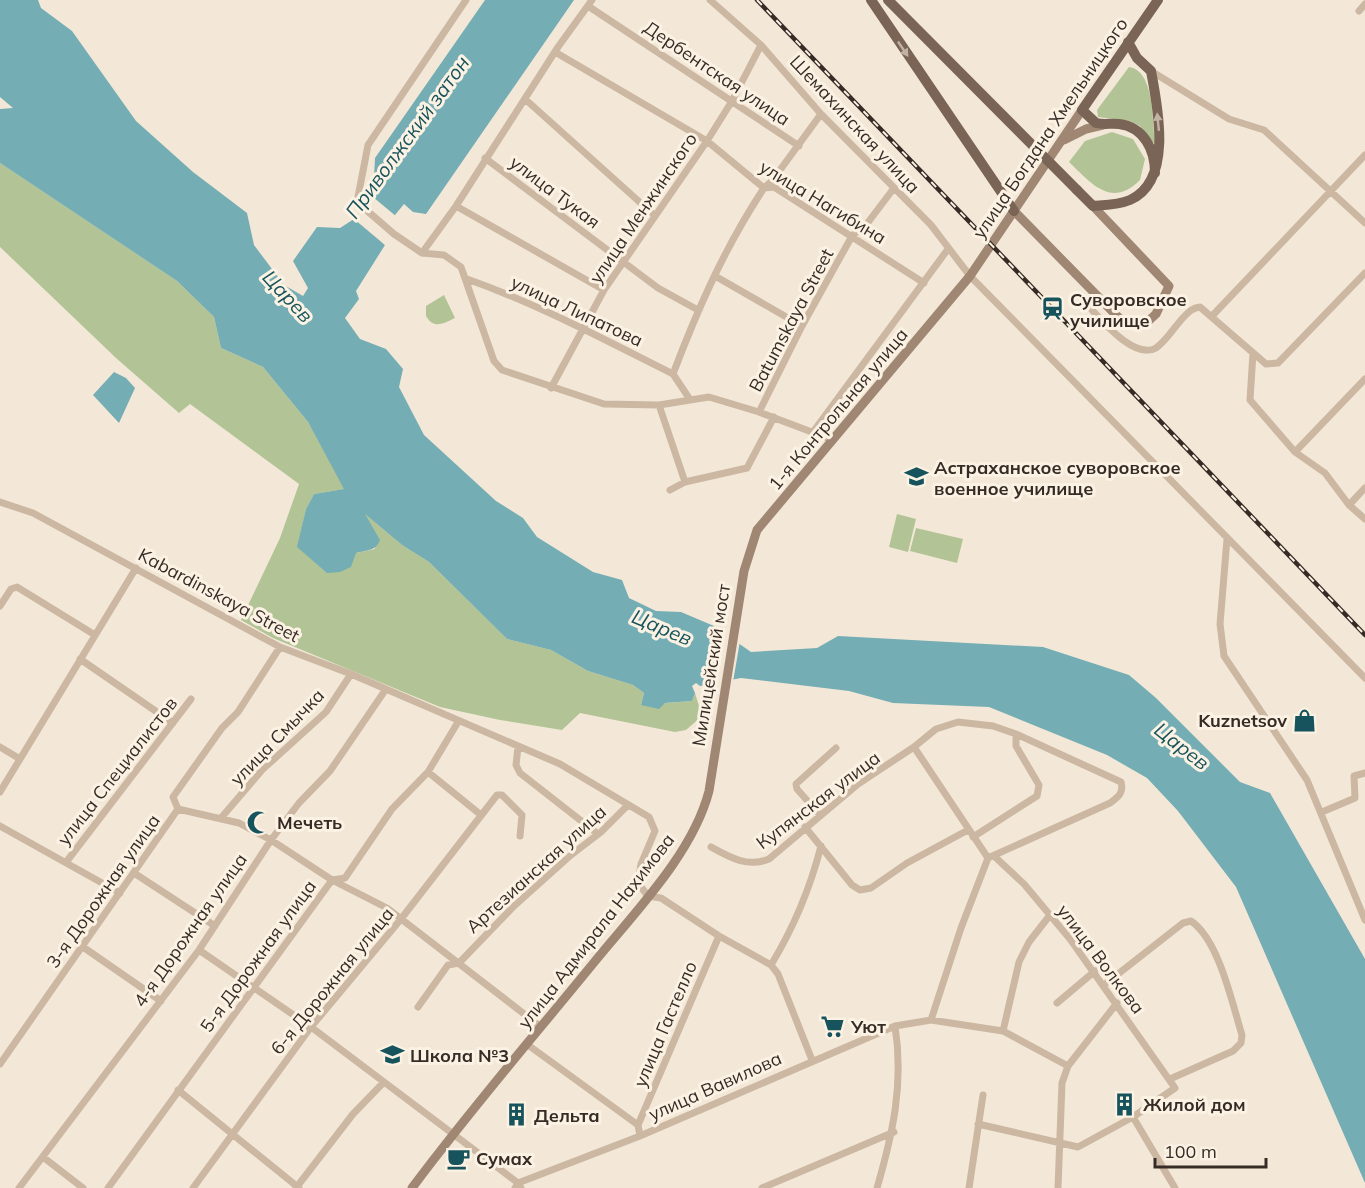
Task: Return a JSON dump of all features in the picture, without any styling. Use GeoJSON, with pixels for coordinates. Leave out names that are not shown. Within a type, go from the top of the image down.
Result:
{"type":"FeatureCollection","features":[{"type":"Feature","properties":{"kind":"main road"},"geometry":{"type":"LineString","coordinates":[[871,0],[1014,211],[1120,319],[1138,326],[1151,320],[1169,286],[1093,206],[888,0]]}},
{"type":"Feature","properties":{"kind":"main road","name":"улица Богдана Хмельницкого"},"geometry":{"type":"LineString","coordinates":[[970,276],[1158,0]]}},
{"type":"Feature","properties":{"kind":"main road"},"geometry":{"type":"LineString","coordinates":[[1093,206],[1130,200],[1147,188],[1155,173],[1159,133],[1151,70],[1137,58],[1128,42]]}},
{"type":"Feature","properties":{"kind":"main road"},"geometry":{"type":"LineString","coordinates":[[1082,110],[1092,121],[1103,125]]}},
{"type":"Feature","properties":{"kind":"main road"},"geometry":{"type":"LineString","coordinates":[[1060,143],[1077,133],[1103,125],[1120,124],[1137,130],[1153,153],[1155,173]]}},
{"type":"Feature","properties":{"kind":"main road","name":"1-я Контрольная улица"},"geometry":{"type":"LineString","coordinates":[[744,571],[757,530],[970,276]]}},
{"type":"Feature","properties":{"kind":"main road","name":"Милицейский мост"},"geometry":{"type":"LineString","coordinates":[[712,765],[744,571]]}},
{"type":"Feature","properties":{"kind":"main road","name":"улица Адмирала Нахимова"},"geometry":{"type":"LineString","coordinates":[[412,1188],[452,1135],[648,896],[698,823],[709,791],[712,765]]}},
{"type":"Feature","properties":{"kind":"street"},"geometry":{"type":"LineString","coordinates":[[466,0],[368,145],[357,202],[394,234],[422,253],[451,257],[461,267],[498,366],[551,388],[617,406],[659,405],[689,398],[709,397],[774,417],[833,440]]}},
{"type":"Feature","properties":{"kind":"street","name":"Шемахинская улица"},"geometry":{"type":"LineString","coordinates":[[710,0],[761,45],[821,114],[931,225],[970,276],[1365,678]]}},
{"type":"Feature","properties":{"kind":"street"},"geometry":{"type":"LineString","coordinates":[[422,253],[456,207],[485,158],[590,3]]}},
{"type":"Feature","properties":{"kind":"street","name":"Дербентская улица"},"geometry":{"type":"LineString","coordinates":[[590,3],[678,68],[732,100],[799,146]]}},
{"type":"Feature","properties":{"kind":"street"},"geometry":{"type":"LineString","coordinates":[[1359,11],[1365,4]]}},
{"type":"Feature","properties":{"kind":"street","name":"улица Менжинского"},"geometry":{"type":"LineString","coordinates":[[551,388],[585,330],[604,290],[707,141],[761,45]]}},
{"type":"Feature","properties":{"kind":"street","name":"улица Нагибина"},"geometry":{"type":"LineString","coordinates":[[555,52],[707,141],[764,188],[774,187],[924,282]]}},
{"type":"Feature","properties":{"kind":"street"},"geometry":{"type":"LineString","coordinates":[[1151,70],[1229,119],[1264,130],[1365,223]]}},
{"type":"Feature","properties":{"kind":"street"},"geometry":{"type":"LineString","coordinates":[[525,99],[654,215]]}},
{"type":"Feature","properties":{"kind":"street"},"geometry":{"type":"LineString","coordinates":[[689,398],[673,374],[698,309],[726,248],[764,188],[799,146],[821,114]]}},
{"type":"Feature","properties":{"kind":"street"},"geometry":{"type":"LineString","coordinates":[[1212,316],[1365,156]]}},
{"type":"Feature","properties":{"kind":"street","name":"улица Тукая"},"geometry":{"type":"LineString","coordinates":[[485,158],[658,288],[698,309]]}},
{"type":"Feature","properties":{"kind":"street","name":"Batumskaya Street"},"geometry":{"type":"LineString","coordinates":[[759,412],[802,326],[852,236],[866,225],[894,188]]}},
{"type":"Feature","properties":{"kind":"street"},"geometry":{"type":"LineString","coordinates":[[456,207],[604,290]]}},
{"type":"Feature","properties":{"kind":"street"},"geometry":{"type":"LineString","coordinates":[[813,432],[948,249]]}},
{"type":"Feature","properties":{"kind":"street"},"geometry":{"type":"LineString","coordinates":[[1093,293],[1090,305],[1092,311],[1114,334],[1139,348],[1156,348],[1194,308],[1203,308],[1266,364],[1278,363],[1365,273]]}},
{"type":"Feature","properties":{"kind":"street"},"geometry":{"type":"LineString","coordinates":[[715,276],[802,326]]}},
{"type":"Feature","properties":{"kind":"street","name":"улица Липатова"},"geometry":{"type":"LineString","coordinates":[[467,279],[499,290],[673,374]]}},
{"type":"Feature","properties":{"kind":"street"},"geometry":{"type":"LineString","coordinates":[[1253,353],[1250,400],[1295,452],[1325,473],[1349,505],[1365,519]]}},
{"type":"Feature","properties":{"kind":"street"},"geometry":{"type":"LineString","coordinates":[[1295,452],[1365,379]]}},
{"type":"Feature","properties":{"kind":"street"},"geometry":{"type":"LineString","coordinates":[[659,405],[685,482]]}},
{"type":"Feature","properties":{"kind":"street"},"geometry":{"type":"LineString","coordinates":[[670,490],[685,482],[747,468],[774,417]]}},
{"type":"Feature","properties":{"kind":"street"},"geometry":{"type":"LineString","coordinates":[[1349,505],[1365,488]]}},
{"type":"Feature","properties":{"kind":"street","name":"Kabardinskaya Street"},"geometry":{"type":"LineString","coordinates":[[0,502],[33,513],[280,647],[351,674],[560,764],[649,817],[655,826],[654,835],[639,873],[638,883],[648,896]]}},
{"type":"Feature","properties":{"kind":"street"},"geometry":{"type":"LineString","coordinates":[[1227,538],[1220,624],[1224,657],[1301,771],[1322,812],[1365,920]]}},
{"type":"Feature","properties":{"kind":"street"},"geometry":{"type":"LineString","coordinates":[[0,792],[136,568]]}},
{"type":"Feature","properties":{"kind":"street"},"geometry":{"type":"LineString","coordinates":[[0,606],[11,589],[17,587],[95,635]]}},
{"type":"Feature","properties":{"kind":"street","name":"3-я Дорожная улица"},"geometry":{"type":"LineString","coordinates":[[0,1064],[178,809],[172,797],[222,728],[238,712],[280,647]]}},
{"type":"Feature","properties":{"kind":"street"},"geometry":{"type":"LineString","coordinates":[[80,659],[173,723]]}},
{"type":"Feature","properties":{"kind":"street","name":"улица Смычка"},"geometry":{"type":"LineString","coordinates":[[221,818],[262,770],[326,712],[351,674]]}},
{"type":"Feature","properties":{"kind":"street","name":"4-я Дорожная улица"},"geometry":{"type":"LineString","coordinates":[[19,1188],[199,950],[271,840],[299,803],[330,771],[386,689]]}},
{"type":"Feature","properties":{"kind":"street","name":"улица Специалистов"},"geometry":{"type":"LineString","coordinates":[[66,861],[191,699]]}},
{"type":"Feature","properties":{"kind":"street","name":"5-я Дорожная улица"},"geometry":{"type":"LineString","coordinates":[[108,1188],[332,880],[345,879],[392,809],[428,772],[458,722]]}},
{"type":"Feature","properties":{"kind":"street","name":"Купянская улица"},"geometry":{"type":"LineString","coordinates":[[711,847],[738,861],[763,862],[858,784],[914,747],[936,729],[958,722],[993,726],[1016,734]]}},
{"type":"Feature","properties":{"kind":"street"},"geometry":{"type":"LineString","coordinates":[[806,827],[852,885],[860,890],[871,888],[907,863],[970,833],[1037,796],[1040,791],[1039,785],[1016,746],[1016,734],[1121,782],[1122,788],[1119,796],[1093,812],[1056,826],[991,857],[961,928],[931,1020]]}},
{"type":"Feature","properties":{"kind":"street"},"geometry":{"type":"LineString","coordinates":[[0,747],[20,759]]}},
{"type":"Feature","properties":{"kind":"street"},"geometry":{"type":"LineString","coordinates":[[518,747],[516,765],[520,773],[598,834]]}},
{"type":"Feature","properties":{"kind":"street","name":"улица Волкова"},"geometry":{"type":"LineString","coordinates":[[914,747],[970,833],[991,857],[1024,884],[1050,915],[1095,971],[1170,1079],[1174,1088],[1133,1117]]}},
{"type":"Feature","properties":{"kind":"street"},"geometry":{"type":"LineString","coordinates":[[820,815],[797,789],[796,784],[836,748]]}},
{"type":"Feature","properties":{"kind":"street"},"geometry":{"type":"LineString","coordinates":[[428,772],[482,815]]}},
{"type":"Feature","properties":{"kind":"street"},"geometry":{"type":"LineString","coordinates":[[1322,812],[1355,798],[1353,778],[1355,775],[1365,773]]}},
{"type":"Feature","properties":{"kind":"street","name":"6-я Дорожная улица"},"geometry":{"type":"LineString","coordinates":[[193,1188],[311,1027],[402,919],[497,795],[501,795],[522,815],[520,836]]}},
{"type":"Feature","properties":{"kind":"street","name":"Артезианская улица"},"geometry":{"type":"LineString","coordinates":[[418,1007],[448,965],[459,963],[513,907],[628,805]]}},
{"type":"Feature","properties":{"kind":"street"},"geometry":{"type":"LineString","coordinates":[[178,809],[239,823],[271,840],[332,880],[387,908],[541,1027]]}},
{"type":"Feature","properties":{"kind":"street"},"geometry":{"type":"LineString","coordinates":[[0,826],[120,893]]}},
{"type":"Feature","properties":{"kind":"street"},"geometry":{"type":"LineString","coordinates":[[771,965],[789,935],[811,883],[821,846]]}},
{"type":"Feature","properties":{"kind":"street"},"geometry":{"type":"LineString","coordinates":[[134,873],[215,926]]}},
{"type":"Feature","properties":{"kind":"street"},"geometry":{"type":"LineString","coordinates":[[648,896],[661,898],[719,936],[771,965],[778,974],[812,1060]]}},
{"type":"Feature","properties":{"kind":"street"},"geometry":{"type":"LineString","coordinates":[[1003,1031],[1019,962],[1029,942],[1050,915]]}},
{"type":"Feature","properties":{"kind":"street"},"geometry":{"type":"LineString","coordinates":[[1104,985],[1183,923],[1191,921],[1207,937],[1242,1035],[1241,1043],[1233,1051],[1170,1079]]}},
{"type":"Feature","properties":{"kind":"street","name":"улица Гастелло"},"geometry":{"type":"LineString","coordinates":[[638,1125],[719,936]]}},
{"type":"Feature","properties":{"kind":"street"},"geometry":{"type":"LineString","coordinates":[[83,946],[161,1001]]}},
{"type":"Feature","properties":{"kind":"street"},"geometry":{"type":"LineString","coordinates":[[199,950],[311,1027],[518,1186]]}},
{"type":"Feature","properties":{"kind":"street"},"geometry":{"type":"LineString","coordinates":[[1057,1003],[1095,971]]}},
{"type":"Feature","properties":{"kind":"street"},"geometry":{"type":"LineString","coordinates":[[1059,1187],[1062,1083],[1068,1066],[1117,1003]]}},
{"type":"Feature","properties":{"kind":"street","name":"улица Вавилова"},"geometry":{"type":"LineString","coordinates":[[518,1186],[895,1026],[931,1020],[1003,1031],[1068,1066]]}},
{"type":"Feature","properties":{"kind":"street"},"geometry":{"type":"LineString","coordinates":[[877,1188],[894,1132],[899,1054],[895,1026]]}},
{"type":"Feature","properties":{"kind":"street"},"geometry":{"type":"LineString","coordinates":[[528,1045],[638,1125],[640,1136]]}},
{"type":"Feature","properties":{"kind":"street"},"geometry":{"type":"LineString","coordinates":[[178,1090],[298,1187],[353,1114],[384,1082]]}},
{"type":"Feature","properties":{"kind":"street"},"geometry":{"type":"LineString","coordinates":[[969,1188],[983,1095]]}},
{"type":"Feature","properties":{"kind":"street"},"geometry":{"type":"LineString","coordinates":[[978,1124],[1078,1147],[1133,1117],[1175,1188]]}},
{"type":"Feature","properties":{"kind":"street"},"geometry":{"type":"LineString","coordinates":[[762,1188],[894,1132]]}},
{"type":"Feature","properties":{"kind":"street"},"geometry":{"type":"LineString","coordinates":[[43,1156],[83,1188]]}},
{"type":"Feature","properties":{"kind":"green space"},"geometry":{"type":"Polygon","coordinates":[[[1129,67],[1144,77],[1148,87],[1155,142],[1152,143],[1140,126],[1130,121],[1098,117],[1097,110],[1129,67]]]}},
{"type":"Feature","properties":{"kind":"green space"},"geometry":{"type":"Polygon","coordinates":[[[1112,132],[1133,139],[1145,159],[1140,180],[1130,188],[1111,193],[1093,185],[1069,162],[1085,141],[1112,132]]]}},
{"type":"Feature","properties":{"kind":"green space"},"geometry":{"type":"Polygon","coordinates":[[[0,163],[177,281],[214,317],[221,348],[263,367],[308,422],[345,489],[314,494],[306,509],[298,547],[356,553],[375,549],[364,513],[402,545],[429,562],[507,639],[551,650],[588,671],[633,685],[644,693],[641,705],[692,701],[695,693],[702,716],[686,730],[675,732],[580,713],[562,730],[500,720],[440,707],[273,638],[241,620],[280,538],[299,484],[190,404],[179,413],[116,358],[0,247],[0,163]]]}},
{"type":"Feature","properties":{"kind":"green space"},"geometry":{"type":"Polygon","coordinates":[[[444,295],[455,318],[439,324],[432,323],[426,316],[426,306],[444,295]]]}},
{"type":"Feature","properties":{"kind":"green space"},"geometry":{"type":"Polygon","coordinates":[[[897,514],[916,519],[908,552],[889,547],[897,514]]]}},
{"type":"Feature","properties":{"kind":"green space"},"geometry":{"type":"Polygon","coordinates":[[[916,528],[963,539],[957,563],[910,551],[916,528]]]}},
{"type":"Feature","properties":{"kind":"water"},"geometry":{"type":"Polygon","coordinates":[[[0,0],[38,0],[41,8],[72,31],[136,121],[193,172],[247,213],[254,245],[284,285],[303,296],[308,288],[293,261],[317,227],[340,228],[354,219],[373,197],[375,158],[485,0],[574,0],[426,214],[413,212],[404,204],[377,237],[385,245],[356,291],[359,299],[345,318],[360,339],[386,349],[403,369],[399,387],[424,435],[496,501],[523,518],[537,537],[593,572],[622,580],[629,598],[656,611],[681,612],[714,626],[751,652],[817,648],[838,636],[1043,647],[1129,675],[1156,698],[1240,782],[1270,793],[1365,959],[1365,1183],[1236,887],[1178,811],[1147,778],[1107,755],[989,707],[893,703],[849,691],[741,678],[700,686],[696,683],[692,686],[695,693],[692,701],[665,703],[659,709],[641,705],[644,693],[633,685],[588,671],[551,650],[507,639],[429,562],[402,545],[365,514],[380,540],[374,548],[356,553],[351,567],[340,572],[327,573],[297,547],[306,509],[314,494],[344,489],[308,422],[263,367],[221,348],[214,317],[177,281],[0,163],[0,109],[13,108],[0,97],[0,0]]]}},
{"type":"Feature","properties":{"kind":"water"},"geometry":{"type":"Polygon","coordinates":[[[114,372],[126,378],[135,388],[119,423],[93,395],[114,372]]]}},
{"type":"Feature","properties":{"kind":"pier"},"geometry":{"type":"Polygon","coordinates":[[[373,197],[397,217],[380,237],[387,243],[385,245],[354,219],[373,197]]]}},
{"type":"Feature","properties":{"kind":"pier"},"geometry":{"type":"Polygon","coordinates":[[[722,628],[740,641],[733,682],[711,686],[722,628]]]}},
{"type":"Feature","properties":{"kind":"railway"},"geometry":{"type":"LineString","coordinates":[[757,0],[1365,635]]}},
{"type":"Feature","properties":{"kind":"place","name":"Суворовское училище"},"geometry":{"type":"Point","coordinates":[1052,309]}},
{"type":"Feature","properties":{"kind":"place","name":"Астраханское суворовское военное училище"},"geometry":{"type":"Point","coordinates":[916,477]}},
{"type":"Feature","properties":{"kind":"place","name":"Kuznetsov"},"geometry":{"type":"Point","coordinates":[1305,720]}},
{"type":"Feature","properties":{"kind":"place","name":"Мечеть"},"geometry":{"type":"Point","coordinates":[259,822]}},
{"type":"Feature","properties":{"kind":"place","name":"Уют"},"geometry":{"type":"Point","coordinates":[833,1026]}},
{"type":"Feature","properties":{"kind":"place","name":"Школа №3"},"geometry":{"type":"Point","coordinates":[392,1055]}},
{"type":"Feature","properties":{"kind":"place","name":"Жилой дом"},"geometry":{"type":"Point","coordinates":[1125,1104]}},
{"type":"Feature","properties":{"kind":"place","name":"Дельта"},"geometry":{"type":"Point","coordinates":[516,1115]}},
{"type":"Feature","properties":{"kind":"place","name":"Сумах"},"geometry":{"type":"Point","coordinates":[458,1158]}},
{"type":"Feature","properties":{"kind":"water label","name":"Приволжский затон"},"geometry":{"type":"Point","coordinates":[407,137]}},
{"type":"Feature","properties":{"kind":"water label","name":"Царев"},"geometry":{"type":"Point","coordinates":[288,296]}},
{"type":"Feature","properties":{"kind":"water label","name":"Царев"},"geometry":{"type":"Point","coordinates":[662,627]}},
{"type":"Feature","properties":{"kind":"water label","name":"Царев"},"geometry":{"type":"Point","coordinates":[1182,746]}}]}
